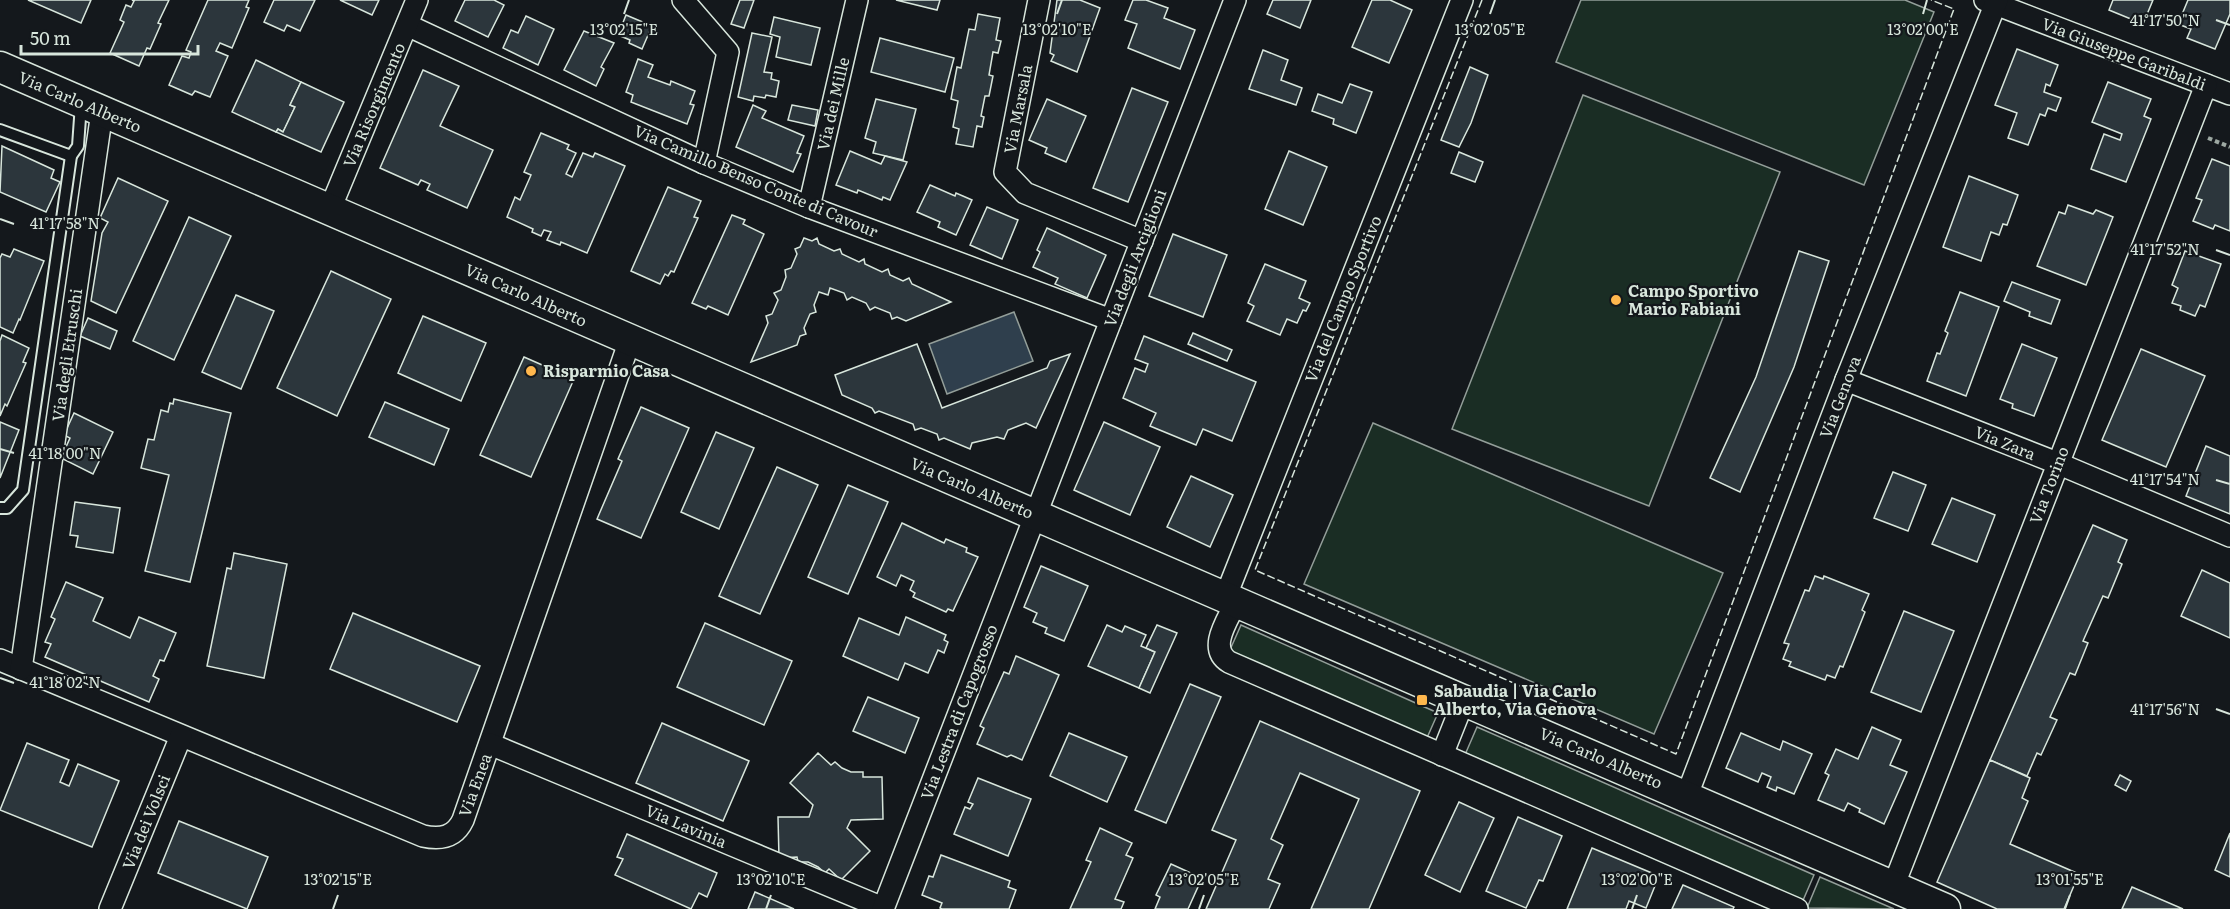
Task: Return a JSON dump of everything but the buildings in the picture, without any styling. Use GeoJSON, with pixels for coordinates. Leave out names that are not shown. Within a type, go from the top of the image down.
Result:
{"type":"FeatureCollection","features":[{"type":"Feature","properties":{"kind":"street","name":"Via Risorgimento"},"geometry":{"type":"LineString","coordinates":[[330,209],[417,0]]}},
{"type":"Feature","properties":{"kind":"street"},"geometry":{"type":"LineString","coordinates":[[683,0],[728,52],[704,163]]}},
{"type":"Feature","properties":{"kind":"street","name":"Via dei Mille"},"geometry":{"type":"LineString","coordinates":[[809,207],[857,0]]}},
{"type":"Feature","properties":{"kind":"street","name":"Via Marsala"},"geometry":{"type":"LineString","coordinates":[[1040,0],[1005,172],[1025,193],[1142,242]]}},
{"type":"Feature","properties":{"kind":"street","name":"Via degli Arciglioni"},"geometry":{"type":"LineString","coordinates":[[1036,516],[1235,0]]}},
{"type":"Feature","properties":{"kind":"street","name":"Via del Campo Sportivo"},"geometry":{"type":"LineString","coordinates":[[1442,755],[1236,666],[1219,653],[1219,640],[1231,600],[1462,0]]}},
{"type":"Feature","properties":{"kind":"street","name":"Via Giuseppe Garibaldi"},"geometry":{"type":"LineString","coordinates":[[1993,1],[2230,94]]}},
{"type":"Feature","properties":{"kind":"street","name":"Via Genova"},"geometry":{"type":"LineString","coordinates":[[1687,795],[1993,1]]}},
{"type":"Feature","properties":{"kind":"street","name":"Via Camillo Benso Conte di Cavour"},"geometry":{"type":"LineString","coordinates":[[407,25],[704,163],[809,207],[1111,320]]}},
{"type":"Feature","properties":{"kind":"street","name":"Via Carlo Alberto"},"geometry":{"type":"LineString","coordinates":[[0,67],[1687,795],[1945,909]]}},
{"type":"Feature","properties":{"kind":"street","name":"Via Torino"},"geometry":{"type":"LineString","coordinates":[[1893,886],[2206,85]]}},
{"type":"Feature","properties":{"kind":"street","name":"Via degli Etruschi"},"geometry":{"type":"LineString","coordinates":[[21,669],[92,107]]}},
{"type":"Feature","properties":{"kind":"street","name":"Via Enea"},"geometry":{"type":"LineString","coordinates":[[0,660],[423,836],[437,838],[448,836],[460,826],[630,340]]}},
{"type":"Feature","properties":{"kind":"street","name":"Via Zara"},"geometry":{"type":"LineString","coordinates":[[1846,380],[2057,463],[2230,536]]}},
{"type":"Feature","properties":{"kind":"street","name":"Via Lestra di Capogrosso"},"geometry":{"type":"LineString","coordinates":[[883,909],[1036,516]]}},
{"type":"Feature","properties":{"kind":"street"},"geometry":{"type":"LineString","coordinates":[[1464,700],[1442,755],[1797,909]]}},
{"type":"Feature","properties":{"kind":"street","name":"Via dei Volsci"},"geometry":{"type":"LineString","coordinates":[[110,909],[181,736]]}},
{"type":"Feature","properties":{"kind":"street","name":"Via Lavinia"},"geometry":{"type":"LineString","coordinates":[[490,744],[883,909]]}},
{"type":"Feature","properties":{"kind":"lane"},"geometry":{"type":"LineString","coordinates":[[0,508],[7,508],[23,490],[71,156],[78,146],[92,107]]}},
{"type":"Feature","properties":{"kind":"lane"},"geometry":{"type":"LineString","coordinates":[[0,130],[71,156]]}},
{"type":"Feature","properties":{"kind":"green space"},"geometry":{"type":"Polygon","coordinates":[[[1581,0],[1905,0],[1934,12],[1864,185],[1556,62],[1581,0]]]}},
{"type":"Feature","properties":{"kind":"green space","name":"Campo Sportivo Mario Fabiani"},"geometry":{"type":"Polygon","coordinates":[[[1583,95],[1780,172],[1649,506],[1452,429],[1583,95]]]}},
{"type":"Feature","properties":{"kind":"green space"},"geometry":{"type":"Polygon","coordinates":[[[1373,423],[1723,573],[1654,734],[1304,584],[1373,423]]]}},
{"type":"Feature","properties":{"kind":"green space"},"geometry":{"type":"Polygon","coordinates":[[[1241,625],[1438,713],[1426,740],[1229,652],[1241,625]]]}},
{"type":"Feature","properties":{"kind":"green space"},"geometry":{"type":"Polygon","coordinates":[[[1477,727],[1814,875],[1801,905],[1464,757],[1477,727]]]}},
{"type":"Feature","properties":{"kind":"green space"},"geometry":{"type":"Polygon","coordinates":[[[1820,877],[1894,909],[1807,908],[1820,877]]]}},
{"type":"Feature","properties":{"kind":"water"},"geometry":{"type":"Polygon","coordinates":[[[1014,312],[1033,361],[947,394],[929,344],[1014,312]]]}},
{"type":"Feature","properties":{"kind":"fence"},"geometry":{"type":"LineString","coordinates":[[1482,0],[1255,570],[1676,754],[1954,9],[1931,0]]}},
{"type":"Feature","properties":{"kind":"place","name":"Campo Sportivo Mario Fabiani"},"geometry":{"type":"Point","coordinates":[1616,300]}},
{"type":"Feature","properties":{"kind":"place","name":"Risparmio Casa"},"geometry":{"type":"Point","coordinates":[531,371]}},
{"type":"Feature","properties":{"kind":"place","name":"Sabaudia | Via Carlo Alberto, Via Genova"},"geometry":{"type":"Point","coordinates":[1422,700]}}]}
